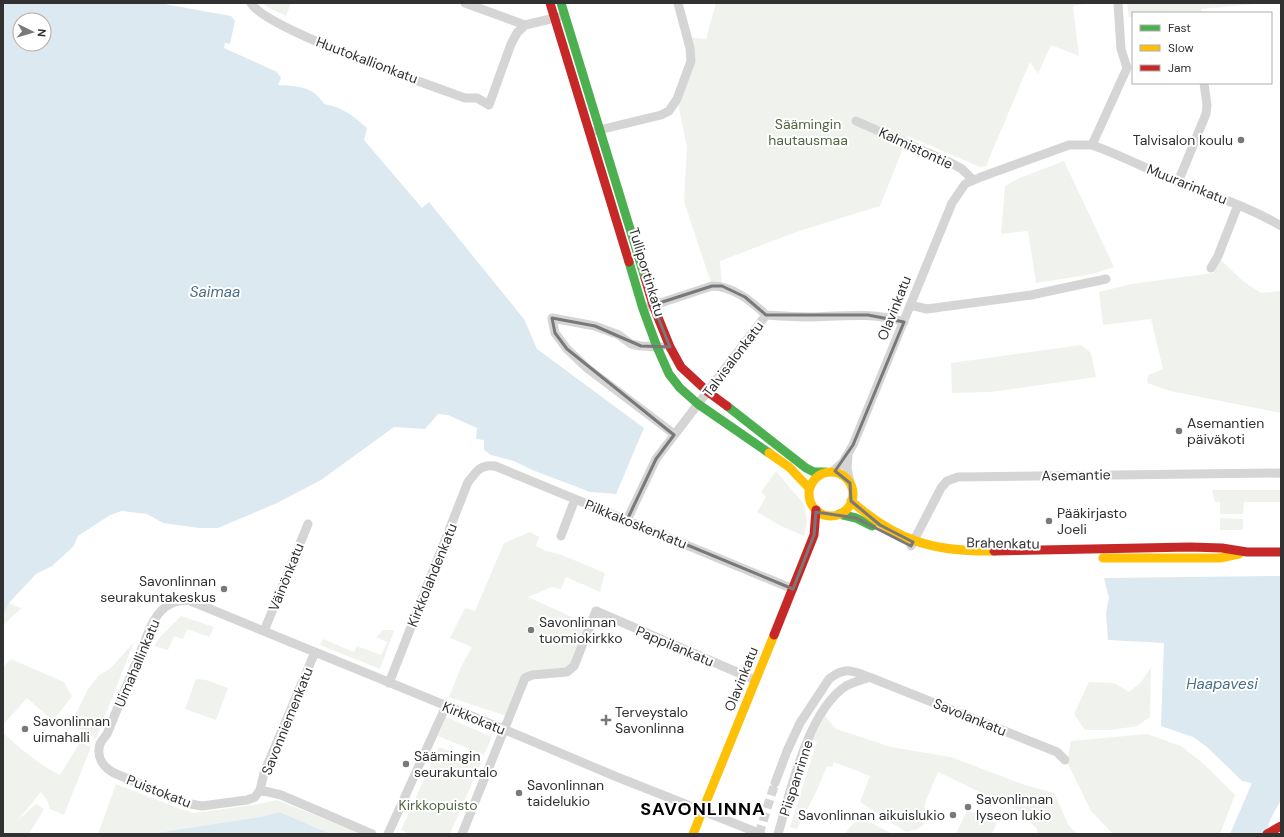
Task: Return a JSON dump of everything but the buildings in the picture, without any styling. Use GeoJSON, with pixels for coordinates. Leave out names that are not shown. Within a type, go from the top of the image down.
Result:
{"type":"FeatureCollection","features":[{"type":"Feature","properties":{"kind":"main road","name":"Tulliportinkatu"},"geometry":{"type":"LineString","coordinates":[[550,3],[643,308],[657,347],[669,374],[680,388],[698,404],[789,467],[796,473],[800,481],[809,488]]}},
{"type":"Feature","properties":{"kind":"main road","name":"Tulliportinkatu"},"geometry":{"type":"LineString","coordinates":[[561,3],[653,305],[670,347],[681,367],[708,392],[806,468],[814,472],[829,472]]}},
{"type":"Feature","properties":{"kind":"main road"},"geometry":{"type":"LineString","coordinates":[[829,472],[840,474],[850,483],[852,489],[851,501],[839,514],[829,516],[822,514],[816,510],[810,500],[809,488],[816,478],[829,472]]}},
{"type":"Feature","properties":{"kind":"main road","name":"Brahenkatu"},"geometry":{"type":"LineString","coordinates":[[851,501],[880,525],[912,544]]}},
{"type":"Feature","properties":{"kind":"main road","name":"Olavinkatu"},"geometry":{"type":"LineString","coordinates":[[814,535],[816,510]]}},
{"type":"Feature","properties":{"kind":"main road","name":"Brahenkatu"},"geometry":{"type":"LineString","coordinates":[[839,514],[856,518],[912,544],[960,551],[1190,547],[1222,548],[1247,552],[1281,552]]}},
{"type":"Feature","properties":{"kind":"main road","name":"Olavinkatu"},"geometry":{"type":"LineString","coordinates":[[693,834],[814,535],[829,516]]}},
{"type":"Feature","properties":{"kind":"main road"},"geometry":{"type":"LineString","coordinates":[[1267,834],[1281,826]]}},
{"type":"Feature","properties":{"kind":"street","name":"Huutokallionkatu"},"geometry":{"type":"LineString","coordinates":[[251,3],[257,10],[278,24],[319,42],[465,98],[477,98],[489,105],[511,44],[516,33],[525,25]]}},
{"type":"Feature","properties":{"kind":"street"},"geometry":{"type":"LineString","coordinates":[[465,3],[525,25],[564,15]]}},
{"type":"Feature","properties":{"kind":"street"},"geometry":{"type":"LineString","coordinates":[[589,132],[661,115],[668,111],[677,99],[691,61],[690,48],[678,3]]}},
{"type":"Feature","properties":{"kind":"street"},"geometry":{"type":"LineString","coordinates":[[973,180],[1069,144],[1092,144],[1130,68],[1121,49],[1118,3]]}},
{"type":"Feature","properties":{"kind":"street"},"geometry":{"type":"LineString","coordinates":[[1178,182],[1206,114],[1207,105],[1204,84]]}},
{"type":"Feature","properties":{"kind":"street","name":"Kalmistontie"},"geometry":{"type":"LineString","coordinates":[[856,121],[952,163],[962,169],[973,180]]}},
{"type":"Feature","properties":{"kind":"street","name":"Muurarinkatu"},"geometry":{"type":"LineString","coordinates":[[1092,144],[1178,182],[1239,205],[1264,216],[1281,226]]}},
{"type":"Feature","properties":{"kind":"street","name":"Olavinkatu"},"geometry":{"type":"LineString","coordinates":[[829,472],[840,466],[853,445],[952,203],[965,184],[973,180]]}},
{"type":"Feature","properties":{"kind":"street"},"geometry":{"type":"LineString","coordinates":[[1211,268],[1218,256],[1239,205]]}},
{"type":"Feature","properties":{"kind":"street"},"geometry":{"type":"LineString","coordinates":[[910,305],[927,309],[1031,295],[1106,279]]}},
{"type":"Feature","properties":{"kind":"street"},"geometry":{"type":"LineString","coordinates":[[643,308],[712,286],[722,286],[745,297],[766,315]]}},
{"type":"Feature","properties":{"kind":"street","name":"Talvisalonkatu"},"geometry":{"type":"LineString","coordinates":[[627,520],[656,459],[766,315],[807,317],[868,315],[895,319],[904,322]]}},
{"type":"Feature","properties":{"kind":"street"},"geometry":{"type":"LineString","coordinates":[[670,347],[640,346],[631,344],[619,335],[595,326],[552,318],[555,333],[567,349],[587,368],[674,434]]}},
{"type":"Feature","properties":{"kind":"street","name":"Olavinkatu"},"geometry":{"type":"LineString","coordinates":[[849,452],[847,468],[850,483]]}},
{"type":"Feature","properties":{"kind":"street","name":"Pilkkakoskenkatu"},"geometry":{"type":"LineString","coordinates":[[478,469],[495,466],[793,588]]}},
{"type":"Feature","properties":{"kind":"street","name":"Kirkkolahdenkatu"},"geometry":{"type":"LineString","coordinates":[[389,683],[468,482],[478,469]]}},
{"type":"Feature","properties":{"kind":"street","name":"Asemantie"},"geometry":{"type":"LineString","coordinates":[[912,544],[941,488],[947,481],[958,477],[1281,473]]}},
{"type":"Feature","properties":{"kind":"street"},"geometry":{"type":"LineString","coordinates":[[562,536],[575,499]]}},
{"type":"Feature","properties":{"kind":"street","name":"Väinönkatu"},"geometry":{"type":"LineString","coordinates":[[264,631],[308,524]]}},
{"type":"Feature","properties":{"kind":"street","name":"Kirkkokatu"},"geometry":{"type":"LineString","coordinates":[[188,600],[504,729],[617,777],[761,834]]}},
{"type":"Feature","properties":{"kind":"street","name":"Uimahallinkatu"},"geometry":{"type":"LineString","coordinates":[[100,744],[107,734],[143,644],[156,616],[170,603],[188,600]]}},
{"type":"Feature","properties":{"kind":"street","name":"Pappilankatu"},"geometry":{"type":"LineString","coordinates":[[504,729],[524,678],[532,675],[567,672],[574,666],[596,612],[755,680]]}},
{"type":"Feature","properties":{"kind":"street","name":"Savonniemenkatu"},"geometry":{"type":"LineString","coordinates":[[260,790],[264,773],[315,652]]}},
{"type":"Feature","properties":{"kind":"street"},"geometry":{"type":"LineString","coordinates":[[775,783],[787,751],[800,723],[829,679],[841,671],[847,681],[847,686]]}},
{"type":"Feature","properties":{"kind":"street","name":"Savolankatu"},"geometry":{"type":"LineString","coordinates":[[841,671],[856,671],[1057,752],[1065,760]]}},
{"type":"Feature","properties":{"kind":"street","name":"Piispanrinne"},"geometry":{"type":"LineString","coordinates":[[778,834],[806,743],[830,701],[847,686],[871,678]]}},
{"type":"Feature","properties":{"kind":"street"},"geometry":{"type":"LineString","coordinates":[[388,834],[446,706]]}},
{"type":"Feature","properties":{"kind":"street"},"geometry":{"type":"LineString","coordinates":[[462,834],[504,729]]}},
{"type":"Feature","properties":{"kind":"street","name":"Puistokatu"},"geometry":{"type":"LineString","coordinates":[[100,744],[99,758],[106,769],[185,803],[202,806],[247,800],[255,797],[260,790]]}},
{"type":"Feature","properties":{"kind":"street"},"geometry":{"type":"LineString","coordinates":[[260,790],[281,795],[372,834]]}},
{"type":"Feature","properties":{"kind":"highlighted area"},"geometry":{"type":"Polygon","coordinates":[[[712,286],[722,286],[745,297],[766,315],[868,315],[904,322],[853,445],[835,471],[850,483],[851,501],[880,525],[913,542],[911,546],[856,518],[816,512],[814,535],[793,589],[627,520],[656,459],[674,435],[567,349],[555,333],[552,318],[595,326],[641,346],[670,347],[653,305],[712,286]]]}},
{"type":"Feature","properties":{"kind":"green space"},"geometry":{"type":"Polygon","coordinates":[[[262,3],[291,3],[286,16],[262,3]]]}},
{"type":"Feature","properties":{"kind":"green space","name":"Säämingin hautausmaa"},"geometry":{"type":"Polygon","coordinates":[[[716,3],[1090,3],[1073,6],[1079,56],[1051,45],[1038,74],[1030,62],[986,166],[980,167],[908,136],[880,206],[802,230],[720,261],[722,286],[712,286],[684,201],[687,147],[677,99],[691,61],[687,37],[706,39],[716,3]]]}},
{"type":"Feature","properties":{"kind":"green space"},"geometry":{"type":"Polygon","coordinates":[[[1127,3],[1265,3],[1201,9],[1202,12],[1132,12],[1132,17],[1129,17],[1127,3]]]}},
{"type":"Feature","properties":{"kind":"green space"},"geometry":{"type":"Polygon","coordinates":[[[1064,161],[1114,267],[1093,274],[1036,283],[1028,231],[1001,234],[1005,186],[1017,179],[1064,161]]]}},
{"type":"Feature","properties":{"kind":"green space"},"geometry":{"type":"Polygon","coordinates":[[[1220,259],[1243,281],[1261,293],[1281,291],[1281,413],[1170,391],[1147,383],[1148,375],[1163,369],[1151,319],[1103,325],[1099,292],[1131,284],[1213,273],[1220,259]]]}},
{"type":"Feature","properties":{"kind":"green space"},"geometry":{"type":"Polygon","coordinates":[[[1081,345],[1091,353],[1096,377],[991,392],[952,393],[951,363],[1081,345]]]}},
{"type":"Feature","properties":{"kind":"green space"},"geometry":{"type":"Polygon","coordinates":[[[776,471],[804,504],[807,522],[804,536],[781,526],[757,512],[766,497],[761,492],[776,471]]]}},
{"type":"Feature","properties":{"kind":"green space"},"geometry":{"type":"Polygon","coordinates":[[[1212,490],[1281,490],[1281,502],[1244,502],[1243,514],[1220,514],[1220,502],[1215,502],[1212,490]]]}},
{"type":"Feature","properties":{"kind":"green space"},"geometry":{"type":"Polygon","coordinates":[[[1220,518],[1243,519],[1243,530],[1220,530],[1220,518]]]}},
{"type":"Feature","properties":{"kind":"green space"},"geometry":{"type":"Polygon","coordinates":[[[530,532],[539,537],[536,546],[605,573],[600,592],[566,577],[561,589],[552,587],[528,597],[590,625],[574,666],[525,678],[509,717],[449,697],[461,667],[472,647],[450,638],[465,608],[475,611],[504,543],[530,532]]]}},
{"type":"Feature","properties":{"kind":"green space"},"geometry":{"type":"Polygon","coordinates":[[[9,603],[20,608],[23,607],[3,625],[3,616],[9,603]]]}},
{"type":"Feature","properties":{"kind":"green space"},"geometry":{"type":"Polygon","coordinates":[[[181,616],[214,627],[209,637],[187,629],[183,639],[174,636],[168,650],[154,646],[160,637],[181,616]]]}},
{"type":"Feature","properties":{"kind":"green space"},"geometry":{"type":"Polygon","coordinates":[[[383,630],[394,631],[380,669],[320,645],[323,639],[354,652],[357,646],[381,655],[387,642],[376,637],[383,630]]]}},
{"type":"Feature","properties":{"kind":"green space"},"geometry":{"type":"Polygon","coordinates":[[[134,642],[96,739],[71,724],[88,689],[98,676],[111,668],[134,642]]]}},
{"type":"Feature","properties":{"kind":"green space"},"geometry":{"type":"Polygon","coordinates":[[[11,659],[64,682],[72,696],[53,721],[27,698],[3,725],[3,667],[11,659]]]}},
{"type":"Feature","properties":{"kind":"green space"},"geometry":{"type":"Polygon","coordinates":[[[1151,667],[1150,717],[1137,726],[1111,730],[1085,730],[1074,714],[1089,682],[1114,683],[1129,692],[1141,682],[1151,667]]]}},
{"type":"Feature","properties":{"kind":"green space"},"geometry":{"type":"Polygon","coordinates":[[[196,679],[206,680],[228,688],[216,720],[185,709],[196,679]]]}},
{"type":"Feature","properties":{"kind":"green space"},"geometry":{"type":"Polygon","coordinates":[[[825,716],[836,729],[891,747],[951,757],[1022,784],[1054,793],[1069,826],[1078,834],[1037,834],[1037,829],[1019,811],[938,772],[925,803],[924,824],[918,829],[906,832],[860,802],[870,776],[834,762],[832,767],[827,766],[817,790],[797,829],[790,827],[817,741],[812,740],[825,716]]]}},
{"type":"Feature","properties":{"kind":"green space"},"geometry":{"type":"Polygon","coordinates":[[[446,717],[492,737],[484,755],[438,736],[446,717]]]}},
{"type":"Feature","properties":{"kind":"green space"},"geometry":{"type":"Polygon","coordinates":[[[3,733],[37,761],[60,775],[80,742],[91,747],[64,815],[50,809],[47,800],[41,792],[18,820],[36,804],[44,809],[29,834],[3,834],[3,733]]]}},
{"type":"Feature","properties":{"kind":"green space"},"geometry":{"type":"Polygon","coordinates":[[[1147,734],[1181,746],[1205,765],[1235,795],[1220,834],[1113,834],[1091,811],[1067,762],[1071,741],[1147,734]]]}},
{"type":"Feature","properties":{"kind":"green space","name":"Kirkkopuisto"},"geometry":{"type":"Polygon","coordinates":[[[439,747],[481,763],[450,834],[410,834],[401,830],[439,747]]]}},
{"type":"Feature","properties":{"kind":"green space"},"geometry":{"type":"Polygon","coordinates":[[[116,784],[194,813],[253,805],[277,800],[362,834],[331,834],[278,812],[260,817],[149,834],[98,834],[116,784]]]}},
{"type":"Feature","properties":{"kind":"green space"},"geometry":{"type":"Polygon","coordinates":[[[967,810],[997,823],[992,834],[956,834],[967,810]]]}},
{"type":"Feature","properties":{"kind":"green space"},"geometry":{"type":"Polygon","coordinates":[[[861,817],[892,834],[845,834],[861,817]]]}},
{"type":"Feature","properties":{"kind":"water","name":"Saimaa"},"geometry":{"type":"Polygon","coordinates":[[[3,3],[159,3],[231,16],[235,21],[230,44],[225,43],[224,48],[277,72],[281,78],[278,85],[310,90],[320,98],[324,104],[347,113],[367,128],[364,140],[422,208],[429,202],[524,319],[537,349],[644,428],[616,494],[590,492],[530,469],[514,461],[491,455],[484,450],[484,440],[476,439],[477,428],[448,415],[438,414],[425,429],[394,427],[321,480],[277,503],[218,528],[199,528],[163,523],[147,514],[122,511],[110,515],[78,536],[73,547],[52,566],[36,574],[9,603],[3,616],[3,3]]]}},
{"type":"Feature","properties":{"kind":"water","name":"Haapavesi"},"geometry":{"type":"Polygon","coordinates":[[[1281,576],[1281,800],[1271,818],[1265,834],[1230,834],[1252,783],[1242,781],[1207,747],[1193,737],[1161,726],[1164,643],[1108,640],[1106,613],[1109,598],[1104,578],[1281,576]]]}},
{"type":"Feature","properties":{"kind":"water"},"geometry":{"type":"Polygon","coordinates":[[[279,812],[331,834],[149,834],[260,817],[279,812]]]}},
{"type":"Feature","properties":{"kind":"tunnel"},"geometry":{"type":"LineString","coordinates":[[759,834],[775,783]]}},
{"type":"Feature","properties":{"kind":"traffic: fast"},"geometry":{"type":"LineString","coordinates":[[561,3],[645,278]]}},
{"type":"Feature","properties":{"kind":"traffic: fast"},"geometry":{"type":"LineString","coordinates":[[629,262],[643,309],[669,374],[680,388],[698,404],[769,453]]}},
{"type":"Feature","properties":{"kind":"traffic: fast"},"geometry":{"type":"LineString","coordinates":[[727,406],[806,468],[814,472],[826,472]]}},
{"type":"Feature","properties":{"kind":"traffic: fast"},"geometry":{"type":"LineString","coordinates":[[839,514],[856,518],[872,526]]}},
{"type":"Feature","properties":{"kind":"traffic: slow"},"geometry":{"type":"LineString","coordinates":[[769,453],[789,467],[809,488]]}},
{"type":"Feature","properties":{"kind":"traffic: slow"},"geometry":{"type":"LineString","coordinates":[[831,472],[843,476],[849,482],[853,494],[849,506],[843,512],[831,516],[819,512],[813,506],[809,494],[813,482],[819,476],[831,472]]}},
{"type":"Feature","properties":{"kind":"traffic: slow"},"geometry":{"type":"LineString","coordinates":[[851,501],[884,526],[900,535],[917,541],[952,549],[994,551]]}},
{"type":"Feature","properties":{"kind":"traffic: slow"},"geometry":{"type":"LineString","coordinates":[[1103,558],[1220,558],[1239,554]]}},
{"type":"Feature","properties":{"kind":"traffic: slow"},"geometry":{"type":"LineString","coordinates":[[693,834],[774,635]]}},
{"type":"Feature","properties":{"kind":"traffic: jam"},"geometry":{"type":"LineString","coordinates":[[550,3],[629,262]]}},
{"type":"Feature","properties":{"kind":"traffic: jam"},"geometry":{"type":"LineString","coordinates":[[645,278],[653,305],[670,347],[681,367],[708,392],[727,406]]}},
{"type":"Feature","properties":{"kind":"traffic: jam"},"geometry":{"type":"LineString","coordinates":[[774,635],[814,535],[816,510]]}},
{"type":"Feature","properties":{"kind":"traffic: jam"},"geometry":{"type":"LineString","coordinates":[[994,551],[1190,547],[1222,548],[1247,552],[1281,552]]}},
{"type":"Feature","properties":{"kind":"traffic: jam"},"geometry":{"type":"LineString","coordinates":[[1267,834],[1281,826]]}},
{"type":"Feature","properties":{"kind":"place","name":"Talvisalon koulu"},"geometry":{"type":"Point","coordinates":[1241,140]}},
{"type":"Feature","properties":{"kind":"place","name":"Asemantien päiväkoti"},"geometry":{"type":"Point","coordinates":[1179,431]}},
{"type":"Feature","properties":{"kind":"place","name":"Pääkirjasto Joeli"},"geometry":{"type":"Point","coordinates":[1049,521]}},
{"type":"Feature","properties":{"kind":"place","name":"Savonlinnan seurakuntakeskus"},"geometry":{"type":"Point","coordinates":[224,589]}},
{"type":"Feature","properties":{"kind":"place","name":"Savonlinnan tuomiokirkko"},"geometry":{"type":"Point","coordinates":[531,630]}},
{"type":"Feature","properties":{"kind":"place","name":"Terveystalo Savonlinna"},"geometry":{"type":"Point","coordinates":[606,720]}},
{"type":"Feature","properties":{"kind":"place","name":"Savonlinnan uimahalli"},"geometry":{"type":"Point","coordinates":[25,729]}},
{"type":"Feature","properties":{"kind":"place","name":"Säämingin seurakuntalo"},"geometry":{"type":"Point","coordinates":[406,764]}},
{"type":"Feature","properties":{"kind":"place","name":"Savonlinnan taidelukio"},"geometry":{"type":"Point","coordinates":[519,793]}},
{"type":"Feature","properties":{"kind":"place","name":"Savonlinnan lyseon lukio"},"geometry":{"type":"Point","coordinates":[968,807]}},
{"type":"Feature","properties":{"kind":"place","name":"Savonlinnan aikuislukio"},"geometry":{"type":"Point","coordinates":[953,815]}},
{"type":"Feature","properties":{"kind":"district","name":"SAVONLINNA"},"geometry":{"type":"Point","coordinates":[703,809]}}]}
